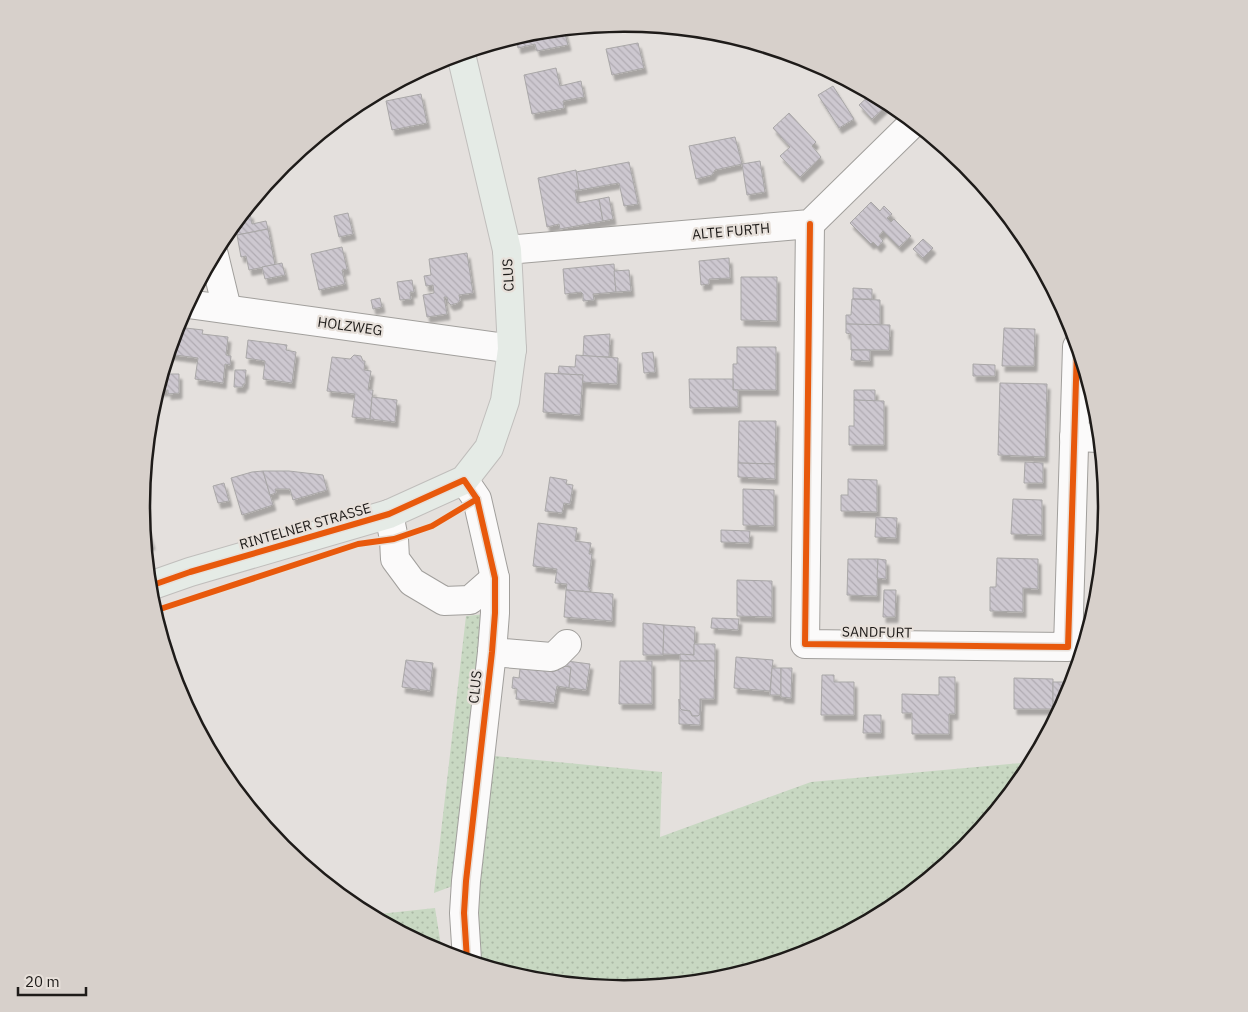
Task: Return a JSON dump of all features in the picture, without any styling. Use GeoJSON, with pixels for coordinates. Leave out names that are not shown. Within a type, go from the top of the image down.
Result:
{"type":"FeatureCollection","features":[{"type":"Feature","properties":{"kind":"main road","name":"CLUS"},"geometry":{"type":"LineString","coordinates":[[463,62],[507,250],[512,349],[505,401],[489,448],[464,480]]}},
{"type":"Feature","properties":{"kind":"main road","name":"RINTELNER STRASSE"},"geometry":{"type":"LineString","coordinates":[[158,583],[190,572],[389,514],[464,480]]}},
{"type":"Feature","properties":{"kind":"street"},"geometry":{"type":"LineString","coordinates":[[810,224],[908,127]]}},
{"type":"Feature","properties":{"kind":"street","name":"ALTE FURTH"},"geometry":{"type":"LineString","coordinates":[[507,250],[810,224]]}},
{"type":"Feature","properties":{"kind":"street","name":"SANDFURT"},"geometry":{"type":"LineString","coordinates":[[810,224],[805,644],[1068,647],[1087,438],[1081,383]]}},
{"type":"Feature","properties":{"kind":"street"},"geometry":{"type":"LineString","coordinates":[[216,265],[227,309]]}},
{"type":"Feature","properties":{"kind":"street","name":"HOLZWEG"},"geometry":{"type":"LineString","coordinates":[[196,305],[512,349]]}},
{"type":"Feature","properties":{"kind":"street","name":"CLUS"},"geometry":{"type":"LineString","coordinates":[[464,480],[477,499],[495,578],[492,652],[466,880],[467,952]]}},
{"type":"Feature","properties":{"kind":"street"},"geometry":{"type":"LineString","coordinates":[[389,514],[394,539],[395,559],[412,582],[444,601],[470,600],[495,578]]}},
{"type":"Feature","properties":{"kind":"street"},"geometry":{"type":"LineString","coordinates":[[492,652],[551,656],[558,654],[567,644]]}},
{"type":"Feature","properties":{"kind":"green space"},"geometry":{"type":"Polygon","coordinates":[[[495,613],[484,755],[662,772],[660,837],[811,782],[1022,763],[1000,794],[959,841],[912,882],[861,916],[805,943],[747,963],[686,975],[655,978],[624,980],[562,975],[501,963],[480,956],[466,881],[434,893],[466,616],[495,613]]]}},
{"type":"Feature","properties":{"kind":"green space"},"geometry":{"type":"Polygon","coordinates":[[[435,908],[440,942],[415,931],[383,914],[435,908]]]}},
{"type":"Feature","properties":{"kind":"building"},"geometry":{"type":"Polygon","coordinates":[[[566,37],[568,45],[537,51],[535,44],[518,48],[518,45],[566,37]]]}},
{"type":"Feature","properties":{"kind":"building"},"geometry":{"type":"Polygon","coordinates":[[[638,43],[644,68],[612,75],[606,49],[638,43]]]}},
{"type":"Feature","properties":{"kind":"building"},"geometry":{"type":"Polygon","coordinates":[[[556,68],[560,86],[581,81],[584,97],[563,101],[564,108],[532,114],[524,75],[556,68]]]}},
{"type":"Feature","properties":{"kind":"building"},"geometry":{"type":"Polygon","coordinates":[[[833,86],[854,119],[839,128],[818,95],[833,86]]]}},
{"type":"Feature","properties":{"kind":"building"},"geometry":{"type":"Polygon","coordinates":[[[421,94],[427,123],[392,130],[386,101],[421,94]]]}},
{"type":"Feature","properties":{"kind":"building"},"geometry":{"type":"Polygon","coordinates":[[[866,99],[883,109],[872,119],[859,105],[866,99]]]}},
{"type":"Feature","properties":{"kind":"building"},"geometry":{"type":"Polygon","coordinates":[[[789,113],[816,142],[812,146],[821,157],[800,177],[780,156],[790,147],[773,128],[789,113]]]}},
{"type":"Feature","properties":{"kind":"building"},"geometry":{"type":"Polygon","coordinates":[[[735,137],[742,164],[715,170],[712,175],[696,179],[689,146],[735,137]]]}},
{"type":"Feature","properties":{"kind":"building"},"geometry":{"type":"Polygon","coordinates":[[[760,161],[765,192],[747,195],[742,164],[760,161]]]}},
{"type":"Feature","properties":{"kind":"building"},"geometry":{"type":"Polygon","coordinates":[[[629,162],[638,204],[624,206],[619,183],[579,190],[576,172],[629,162]]]}},
{"type":"Feature","properties":{"kind":"building"},"geometry":{"type":"Polygon","coordinates":[[[576,170],[579,190],[575,190],[577,203],[599,199],[603,221],[560,229],[559,224],[547,227],[538,178],[576,170]]]}},
{"type":"Feature","properties":{"kind":"building"},"geometry":{"type":"Polygon","coordinates":[[[609,197],[613,219],[603,221],[599,199],[609,197]]]}},
{"type":"Feature","properties":{"kind":"building"},"geometry":{"type":"Polygon","coordinates":[[[871,202],[880,211],[884,206],[892,214],[887,218],[891,222],[894,219],[911,236],[899,247],[883,231],[879,236],[883,241],[878,247],[873,242],[871,244],[850,223],[871,202]]]}},
{"type":"Feature","properties":{"kind":"building"},"geometry":{"type":"Polygon","coordinates":[[[348,213],[353,234],[339,237],[334,216],[348,213]]]}},
{"type":"Feature","properties":{"kind":"building"},"geometry":{"type":"Polygon","coordinates":[[[250,215],[252,224],[266,221],[268,229],[237,235],[250,215]]]}},
{"type":"Feature","properties":{"kind":"building"},"geometry":{"type":"Polygon","coordinates":[[[268,229],[275,265],[249,270],[246,256],[241,257],[237,235],[268,229]]]}},
{"type":"Feature","properties":{"kind":"building"},"geometry":{"type":"Polygon","coordinates":[[[923,239],[933,248],[923,258],[913,249],[923,239]]]}},
{"type":"Feature","properties":{"kind":"building"},"geometry":{"type":"Polygon","coordinates":[[[342,247],[347,269],[342,270],[345,284],[319,290],[311,254],[342,247]]]}},
{"type":"Feature","properties":{"kind":"building"},"geometry":{"type":"Polygon","coordinates":[[[467,253],[473,293],[459,295],[460,300],[458,303],[451,305],[447,297],[444,297],[447,314],[427,317],[423,295],[434,293],[433,285],[426,286],[424,276],[431,275],[429,259],[467,253]]]}},
{"type":"Feature","properties":{"kind":"building"},"geometry":{"type":"Polygon","coordinates":[[[729,258],[730,278],[709,279],[709,284],[701,285],[699,261],[729,258]]]}},
{"type":"Feature","properties":{"kind":"building"},"geometry":{"type":"Polygon","coordinates":[[[282,263],[285,275],[265,279],[262,267],[282,263]]]}},
{"type":"Feature","properties":{"kind":"building"},"geometry":{"type":"Polygon","coordinates":[[[614,264],[616,292],[593,294],[594,300],[583,301],[583,294],[581,292],[565,294],[563,269],[614,264]]]}},
{"type":"Feature","properties":{"kind":"building"},"geometry":{"type":"Polygon","coordinates":[[[629,270],[631,291],[616,292],[614,271],[629,270]]]}},
{"type":"Feature","properties":{"kind":"building"},"geometry":{"type":"Polygon","coordinates":[[[741,277],[777,277],[777,321],[741,320],[741,277]]]}},
{"type":"Feature","properties":{"kind":"building"},"geometry":{"type":"Polygon","coordinates":[[[412,280],[414,292],[410,292],[411,299],[400,300],[397,282],[412,280]]]}},
{"type":"Feature","properties":{"kind":"building"},"geometry":{"type":"Polygon","coordinates":[[[853,288],[872,289],[872,299],[853,299],[853,288]]]}},
{"type":"Feature","properties":{"kind":"building"},"geometry":{"type":"Polygon","coordinates":[[[380,298],[382,307],[373,309],[371,300],[380,298]]]}},
{"type":"Feature","properties":{"kind":"building"},"geometry":{"type":"Polygon","coordinates":[[[852,299],[880,300],[880,325],[846,324],[846,315],[851,315],[852,299]]]}},
{"type":"Feature","properties":{"kind":"building"},"geometry":{"type":"Polygon","coordinates":[[[846,324],[890,325],[889,350],[851,350],[851,334],[846,333],[846,324]]]}},
{"type":"Feature","properties":{"kind":"building"},"geometry":{"type":"Polygon","coordinates":[[[186,328],[203,330],[202,334],[228,337],[226,355],[231,356],[230,365],[225,364],[223,383],[195,379],[198,358],[176,355],[186,328]]]}},
{"type":"Feature","properties":{"kind":"building"},"geometry":{"type":"Polygon","coordinates":[[[1004,328],[1035,329],[1034,366],[1002,366],[1004,328]]]}},
{"type":"Feature","properties":{"kind":"building"},"geometry":{"type":"Polygon","coordinates":[[[610,334],[609,357],[583,356],[584,336],[610,334]]]}},
{"type":"Feature","properties":{"kind":"building"},"geometry":{"type":"Polygon","coordinates":[[[248,340],[287,345],[286,350],[296,352],[292,383],[263,379],[265,361],[246,358],[248,340]]]}},
{"type":"Feature","properties":{"kind":"building"},"geometry":{"type":"Polygon","coordinates":[[[737,347],[776,347],[776,390],[733,390],[733,364],[737,364],[737,347]]]}},
{"type":"Feature","properties":{"kind":"building"},"geometry":{"type":"Polygon","coordinates":[[[852,350],[870,350],[870,361],[851,360],[852,350]]]}},
{"type":"Feature","properties":{"kind":"building"},"geometry":{"type":"Polygon","coordinates":[[[653,352],[655,372],[644,373],[642,353],[653,352]]]}},
{"type":"Feature","properties":{"kind":"building"},"geometry":{"type":"Polygon","coordinates":[[[354,355],[361,356],[363,361],[365,361],[364,370],[371,371],[368,390],[373,390],[370,419],[352,417],[355,394],[327,391],[332,357],[350,359],[354,355]]]}},
{"type":"Feature","properties":{"kind":"building"},"geometry":{"type":"Polygon","coordinates":[[[576,355],[618,358],[617,384],[582,382],[583,375],[558,374],[559,366],[575,367],[576,355]]]}},
{"type":"Feature","properties":{"kind":"building"},"geometry":{"type":"Polygon","coordinates":[[[973,364],[995,365],[995,376],[973,376],[973,364]]]}},
{"type":"Feature","properties":{"kind":"building"},"geometry":{"type":"Polygon","coordinates":[[[235,370],[246,370],[243,387],[234,387],[235,370]]]}},
{"type":"Feature","properties":{"kind":"building"},"geometry":{"type":"Polygon","coordinates":[[[545,373],[583,375],[580,415],[543,412],[545,373]]]}},
{"type":"Feature","properties":{"kind":"building"},"geometry":{"type":"Polygon","coordinates":[[[170,374],[179,374],[179,393],[168,394],[168,390],[165,390],[170,374]]]}},
{"type":"Feature","properties":{"kind":"building"},"geometry":{"type":"Polygon","coordinates":[[[689,379],[733,379],[733,390],[738,390],[738,407],[690,408],[689,379]]]}},
{"type":"Feature","properties":{"kind":"building"},"geometry":{"type":"Polygon","coordinates":[[[1000,383],[1047,384],[1045,457],[998,455],[1000,383]]]}},
{"type":"Feature","properties":{"kind":"building"},"geometry":{"type":"Polygon","coordinates":[[[854,390],[875,390],[875,401],[854,400],[854,390]]]}},
{"type":"Feature","properties":{"kind":"building"},"geometry":{"type":"Polygon","coordinates":[[[372,397],[397,400],[395,422],[370,419],[372,397]]]}},
{"type":"Feature","properties":{"kind":"building"},"geometry":{"type":"Polygon","coordinates":[[[854,400],[884,401],[884,445],[849,445],[849,426],[854,426],[854,400]]]}},
{"type":"Feature","properties":{"kind":"building"},"geometry":{"type":"Polygon","coordinates":[[[739,421],[776,421],[775,464],[738,463],[739,421]]]}},
{"type":"Feature","properties":{"kind":"building"},"geometry":{"type":"Polygon","coordinates":[[[1025,462],[1043,463],[1043,483],[1024,483],[1025,462]]]}},
{"type":"Feature","properties":{"kind":"building"},"geometry":{"type":"Polygon","coordinates":[[[738,463],[775,464],[775,479],[738,477],[738,463]]]}},
{"type":"Feature","properties":{"kind":"building"},"geometry":{"type":"Polygon","coordinates":[[[263,471],[273,505],[242,515],[231,478],[263,471]]]}},
{"type":"Feature","properties":{"kind":"building"},"geometry":{"type":"Polygon","coordinates":[[[263,471],[289,471],[323,475],[327,490],[293,500],[290,489],[275,489],[276,493],[270,495],[263,471]]]}},
{"type":"Feature","properties":{"kind":"building"},"geometry":{"type":"Polygon","coordinates":[[[550,477],[567,480],[566,484],[573,485],[570,504],[564,503],[562,513],[545,511],[550,477]]]}},
{"type":"Feature","properties":{"kind":"building"},"geometry":{"type":"Polygon","coordinates":[[[848,479],[877,480],[877,512],[841,511],[841,495],[848,495],[848,479]]]}},
{"type":"Feature","properties":{"kind":"building"},"geometry":{"type":"Polygon","coordinates":[[[224,483],[229,501],[218,503],[213,486],[224,483]]]}},
{"type":"Feature","properties":{"kind":"building"},"geometry":{"type":"Polygon","coordinates":[[[743,489],[774,490],[774,526],[743,525],[743,489]]]}},
{"type":"Feature","properties":{"kind":"building"},"geometry":{"type":"Polygon","coordinates":[[[1013,499],[1042,500],[1042,535],[1011,534],[1013,499]]]}},
{"type":"Feature","properties":{"kind":"building"},"geometry":{"type":"Polygon","coordinates":[[[876,517],[897,518],[896,538],[875,537],[876,517]]]}},
{"type":"Feature","properties":{"kind":"building"},"geometry":{"type":"Polygon","coordinates":[[[538,523],[577,528],[575,541],[591,543],[589,554],[592,554],[588,586],[591,592],[566,590],[567,584],[555,583],[557,569],[533,566],[538,523]]]}},
{"type":"Feature","properties":{"kind":"building"},"geometry":{"type":"Polygon","coordinates":[[[721,530],[750,531],[749,543],[721,542],[721,530]]]}},
{"type":"Feature","properties":{"kind":"building"},"geometry":{"type":"Polygon","coordinates":[[[997,558],[1038,559],[1038,589],[1023,588],[1023,612],[990,611],[990,587],[996,587],[997,558]]]}},
{"type":"Feature","properties":{"kind":"building"},"geometry":{"type":"Polygon","coordinates":[[[848,559],[878,559],[877,596],[847,595],[848,559]]]}},
{"type":"Feature","properties":{"kind":"building"},"geometry":{"type":"Polygon","coordinates":[[[878,559],[886,560],[886,579],[877,578],[878,559]]]}},
{"type":"Feature","properties":{"kind":"building"},"geometry":{"type":"Polygon","coordinates":[[[737,580],[772,581],[772,617],[737,616],[737,580]]]}},
{"type":"Feature","properties":{"kind":"building"},"geometry":{"type":"Polygon","coordinates":[[[566,590],[613,594],[612,621],[564,617],[566,590]]]}},
{"type":"Feature","properties":{"kind":"building"},"geometry":{"type":"Polygon","coordinates":[[[884,590],[896,590],[895,617],[883,617],[884,590]]]}},
{"type":"Feature","properties":{"kind":"building"},"geometry":{"type":"Polygon","coordinates":[[[712,618],[739,619],[738,630],[711,628],[712,618]]]}},
{"type":"Feature","properties":{"kind":"building"},"geometry":{"type":"Polygon","coordinates":[[[643,623],[664,625],[663,655],[643,655],[643,623]]]}},
{"type":"Feature","properties":{"kind":"building"},"geometry":{"type":"Polygon","coordinates":[[[664,625],[695,627],[694,655],[663,654],[664,625]]]}},
{"type":"Feature","properties":{"kind":"building"},"geometry":{"type":"Polygon","coordinates":[[[694,644],[715,644],[715,661],[680,661],[680,654],[694,655],[694,644]]]}},
{"type":"Feature","properties":{"kind":"building"},"geometry":{"type":"Polygon","coordinates":[[[736,657],[773,660],[770,691],[734,688],[736,657]]]}},
{"type":"Feature","properties":{"kind":"building"},"geometry":{"type":"Polygon","coordinates":[[[406,660],[433,663],[430,691],[402,687],[406,660]]]}},
{"type":"Feature","properties":{"kind":"building"},"geometry":{"type":"Polygon","coordinates":[[[521,660],[571,667],[569,688],[557,686],[554,703],[516,699],[517,689],[512,688],[513,677],[519,678],[521,660]]]}},
{"type":"Feature","properties":{"kind":"building"},"geometry":{"type":"Polygon","coordinates":[[[559,660],[590,664],[586,690],[569,688],[571,667],[558,665],[559,660]]]}},
{"type":"Feature","properties":{"kind":"building"},"geometry":{"type":"Polygon","coordinates":[[[620,661],[652,661],[652,704],[619,704],[620,661]]]}},
{"type":"Feature","properties":{"kind":"building"},"geometry":{"type":"Polygon","coordinates":[[[680,661],[715,661],[714,699],[700,699],[700,714],[698,716],[692,716],[690,711],[680,708],[680,661]]]}},
{"type":"Feature","properties":{"kind":"building"},"geometry":{"type":"Polygon","coordinates":[[[772,668],[781,668],[781,695],[770,695],[772,668]]]}},
{"type":"Feature","properties":{"kind":"building"},"geometry":{"type":"Polygon","coordinates":[[[781,668],[792,668],[791,698],[781,697],[781,668]]]}},
{"type":"Feature","properties":{"kind":"building"},"geometry":{"type":"Polygon","coordinates":[[[822,675],[834,675],[834,682],[854,682],[854,715],[821,715],[822,675]]]}},
{"type":"Feature","properties":{"kind":"building"},"geometry":{"type":"Polygon","coordinates":[[[939,677],[955,677],[955,714],[949,714],[949,734],[912,734],[912,713],[902,713],[902,694],[939,695],[939,677]]]}},
{"type":"Feature","properties":{"kind":"building"},"geometry":{"type":"Polygon","coordinates":[[[1014,678],[1053,679],[1052,709],[1014,709],[1014,678]]]}},
{"type":"Feature","properties":{"kind":"building"},"geometry":{"type":"Polygon","coordinates":[[[1053,682],[1063,682],[1061,687],[1053,706],[1053,682]]]}},
{"type":"Feature","properties":{"kind":"building"},"geometry":{"type":"Polygon","coordinates":[[[679,699],[682,710],[690,711],[692,716],[698,716],[700,714],[701,699],[700,725],[679,724],[679,699]]]}},
{"type":"Feature","properties":{"kind":"building"},"geometry":{"type":"Polygon","coordinates":[[[864,715],[881,715],[881,733],[863,733],[864,715]]]}},
{"type":"Feature","properties":{"kind":"cycle path"},"geometry":{"type":"LineString","coordinates":[[810,224],[805,644],[1068,647],[1076,368]]}},
{"type":"Feature","properties":{"kind":"cycle path"},"geometry":{"type":"LineString","coordinates":[[158,583],[190,572],[389,514],[464,480],[477,499],[495,578],[492,652],[466,881],[464,913],[466,952]]}},
{"type":"Feature","properties":{"kind":"cycle path"},"geometry":{"type":"LineString","coordinates":[[162,608],[358,544],[394,539],[432,526],[477,499]]}}]}
